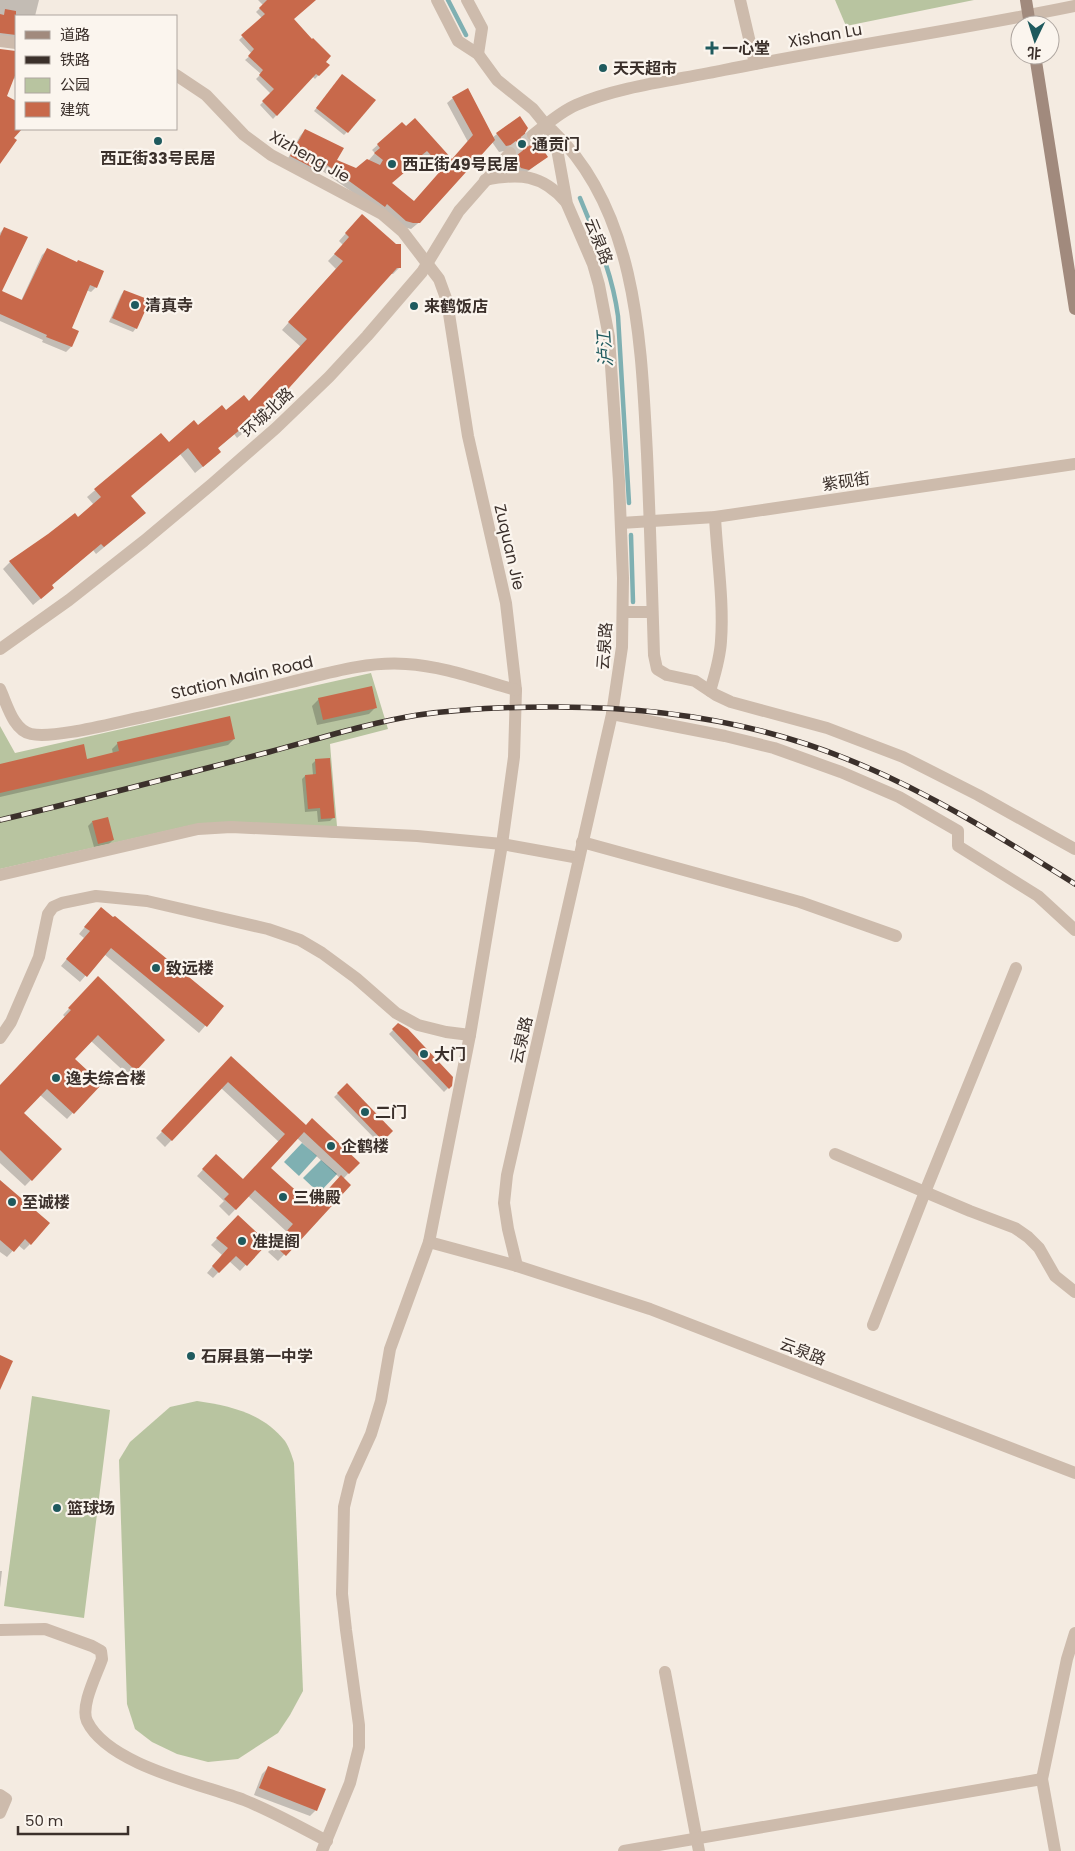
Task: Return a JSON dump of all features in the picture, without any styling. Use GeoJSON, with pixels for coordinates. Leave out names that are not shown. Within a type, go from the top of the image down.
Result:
{"type":"FeatureCollection","features":[{"type":"Feature","properties":{"kind":"main road"},"geometry":{"type":"LineString","coordinates":[[1026,0],[1028,15]]}},
{"type":"Feature","properties":{"kind":"main road"},"geometry":{"type":"LineString","coordinates":[[1037,65],[1075,309]]}},
{"type":"Feature","properties":{"kind":"street","name":"云泉路"},"geometry":{"type":"LineString","coordinates":[[437,0],[458,40],[478,54],[497,80],[533,109],[546,125],[557,149],[567,204],[592,264],[604,306],[612,374],[623,612],[618,678],[612,714],[507,1175],[504,1203],[508,1230],[517,1266]]}},
{"type":"Feature","properties":{"kind":"street"},"geometry":{"type":"LineString","coordinates":[[467,0],[482,28],[478,54]]}},
{"type":"Feature","properties":{"kind":"street"},"geometry":{"type":"LineString","coordinates":[[740,0],[754,64]]}},
{"type":"Feature","properties":{"kind":"street","name":"Xishan Lu"},"geometry":{"type":"LineString","coordinates":[[1045,15],[1075,6]]}},
{"type":"Feature","properties":{"kind":"street","name":"Xishan Lu"},"geometry":{"type":"LineString","coordinates":[[533,135],[564,111],[595,98],[628,89],[754,64],[1010,23]]}},
{"type":"Feature","properties":{"kind":"street"},"geometry":{"type":"LineString","coordinates":[[0,41],[15,43]]}},
{"type":"Feature","properties":{"kind":"street","name":"Xizheng Jie"},"geometry":{"type":"LineString","coordinates":[[178,76],[206,95],[244,135],[271,156],[382,214],[403,232],[428,264]]}},
{"type":"Feature","properties":{"kind":"street"},"geometry":{"type":"LineString","coordinates":[[546,125],[575,155],[596,188],[615,232],[633,292],[643,381],[654,655],[657,669],[667,675],[696,681],[731,702],[827,728],[903,758],[978,795],[1075,849]]}},
{"type":"Feature","properties":{"kind":"street","name":"环城北路"},"geometry":{"type":"LineString","coordinates":[[0,649],[68,600],[144,541],[276,428],[329,377],[367,336],[428,264],[459,211],[510,153]]}},
{"type":"Feature","properties":{"kind":"street"},"geometry":{"type":"LineString","coordinates":[[486,180],[513,176],[534,178],[552,187],[567,204]]}},
{"type":"Feature","properties":{"kind":"street","name":"Zuquan Jie"},"geometry":{"type":"LineString","coordinates":[[325,1846],[350,1783],[359,1748],[359,1725],[342,1594],[344,1507],[352,1478],[381,1401],[390,1349],[429,1242],[470,1035],[502,844],[514,757],[516,690],[506,603],[468,436],[448,301],[439,280],[428,264]]}},
{"type":"Feature","properties":{"kind":"street","name":"紫砚街"},"geometry":{"type":"LineString","coordinates":[[620,523],[715,517],[1075,464]]}},
{"type":"Feature","properties":{"kind":"street"},"geometry":{"type":"LineString","coordinates":[[710,691],[717,666],[721,634],[715,517]]}},
{"type":"Feature","properties":{"kind":"street"},"geometry":{"type":"LineString","coordinates":[[623,612],[652,612]]}},
{"type":"Feature","properties":{"kind":"street","name":"Station Main Road"},"geometry":{"type":"LineString","coordinates":[[0,689],[18,726],[26,732],[38,735],[61,733],[118,722],[330,673],[382,664],[407,664],[430,667],[516,690]]}},
{"type":"Feature","properties":{"kind":"street"},"geometry":{"type":"LineString","coordinates":[[612,714],[725,736],[774,748],[841,772],[899,797],[958,831],[958,846],[1038,896],[1075,930]]}},
{"type":"Feature","properties":{"kind":"street"},"geometry":{"type":"LineString","coordinates":[[0,875],[198,829],[231,827],[417,836],[502,844],[579,858]]}},
{"type":"Feature","properties":{"kind":"street"},"geometry":{"type":"LineString","coordinates":[[582,842],[800,902],[896,936]]}},
{"type":"Feature","properties":{"kind":"street"},"geometry":{"type":"LineString","coordinates":[[0,1038],[11,1022],[39,957],[48,914],[53,907],[62,902],[96,896],[147,901],[268,929],[300,940],[322,953],[356,978],[396,1013],[418,1025],[446,1032],[470,1035]]}},
{"type":"Feature","properties":{"kind":"street"},"geometry":{"type":"LineString","coordinates":[[873,1325],[1016,968]]}},
{"type":"Feature","properties":{"kind":"street"},"geometry":{"type":"LineString","coordinates":[[835,1154],[970,1211],[1016,1228],[1039,1248],[1055,1276],[1075,1292]]}},
{"type":"Feature","properties":{"kind":"street","name":"云泉路"},"geometry":{"type":"LineString","coordinates":[[429,1242],[517,1266],[650,1309],[1075,1473]]}},
{"type":"Feature","properties":{"kind":"street"},"geometry":{"type":"LineString","coordinates":[[0,1630],[44,1629],[101,1651],[102,1659],[84,1707],[86,1720],[114,1751],[168,1776],[246,1801],[325,1846]]}},
{"type":"Feature","properties":{"kind":"street"},"geometry":{"type":"LineString","coordinates":[[1055,1851],[1042,1779],[1075,1633]]}},
{"type":"Feature","properties":{"kind":"street"},"geometry":{"type":"LineString","coordinates":[[665,1672],[698,1845]]}},
{"type":"Feature","properties":{"kind":"street"},"geometry":{"type":"LineString","coordinates":[[624,1851],[698,1845],[1042,1779]]}},
{"type":"Feature","properties":{"kind":"street"},"geometry":{"type":"LineString","coordinates":[[0,1795],[6,1799],[0,1813]]}},
{"type":"Feature","properties":{"kind":"green space"},"geometry":{"type":"Polygon","coordinates":[[[835,0],[974,0],[846,26],[835,0]]]}},
{"type":"Feature","properties":{"kind":"green space"},"geometry":{"type":"Polygon","coordinates":[[[371,673],[388,729],[330,744],[338,838],[192,825],[0,869],[0,726],[15,753],[371,673]]]}},
{"type":"Feature","properties":{"kind":"green space","name":"篮球场"},"geometry":{"type":"Polygon","coordinates":[[[32,1396],[110,1410],[84,1618],[4,1606],[32,1396]]]}},
{"type":"Feature","properties":{"kind":"green space"},"geometry":{"type":"Polygon","coordinates":[[[197,1401],[234,1408],[256,1417],[276,1431],[288,1446],[294,1463],[303,1691],[278,1733],[238,1759],[208,1762],[177,1754],[152,1742],[135,1729],[127,1704],[119,1460],[130,1442],[170,1407],[197,1401]]]}},
{"type":"Feature","properties":{"kind":"water"},"geometry":{"type":"Polygon","coordinates":[[[302,1143],[317,1156],[299,1176],[284,1162],[302,1143]]]}},
{"type":"Feature","properties":{"kind":"water"},"geometry":{"type":"Polygon","coordinates":[[[321,1160],[337,1174],[319,1193],[303,1178],[321,1160]]]}},
{"type":"Feature","properties":{"kind":"building"},"geometry":{"type":"Polygon","coordinates":[[[267,0],[316,0],[294,19],[331,56],[326,62],[330,65],[319,76],[316,74],[277,116],[262,101],[274,89],[259,75],[263,70],[248,56],[254,49],[241,35],[265,14],[259,8],[267,0]]]}},
{"type":"Feature","properties":{"kind":"building"},"geometry":{"type":"Polygon","coordinates":[[[5,9],[16,11],[15,35],[0,33],[0,14],[4,15],[5,9]]]}},
{"type":"Feature","properties":{"kind":"building"},"geometry":{"type":"Polygon","coordinates":[[[0,49],[15,51],[15,76],[7,96],[15,100],[15,130],[21,130],[14,138],[17,140],[0,164],[0,49]]]}},
{"type":"Feature","properties":{"kind":"building"},"geometry":{"type":"Polygon","coordinates":[[[342,74],[376,100],[348,133],[316,108],[342,74]]]}},
{"type":"Feature","properties":{"kind":"building"},"geometry":{"type":"Polygon","coordinates":[[[468,88],[495,140],[420,223],[406,221],[387,204],[385,207],[327,165],[323,170],[314,166],[313,168],[290,156],[305,129],[344,148],[337,160],[356,168],[367,159],[380,165],[383,160],[374,153],[380,148],[377,144],[402,122],[406,126],[415,118],[452,159],[473,135],[452,97],[468,88]],[[427,151],[403,170],[405,172],[392,183],[414,201],[443,168],[427,151]]]}},
{"type":"Feature","properties":{"kind":"building","name":"通贡门"},"geometry":{"type":"Polygon","coordinates":[[[520,116],[528,128],[525,133],[526,140],[531,143],[538,142],[548,157],[529,170],[521,168],[515,160],[518,154],[516,147],[506,146],[496,133],[520,116]]]}},
{"type":"Feature","properties":{"kind":"building"},"geometry":{"type":"Polygon","coordinates":[[[362,214],[396,244],[401,244],[401,268],[397,268],[263,417],[245,432],[242,428],[218,448],[221,452],[203,467],[188,448],[131,496],[146,513],[104,547],[101,544],[52,585],[54,588],[41,599],[9,561],[75,513],[78,517],[101,497],[94,489],[161,433],[169,442],[194,420],[198,425],[222,405],[226,410],[244,395],[249,401],[307,339],[288,322],[343,261],[334,254],[349,237],[345,233],[362,214]]]}},
{"type":"Feature","properties":{"kind":"building"},"geometry":{"type":"Polygon","coordinates":[[[4,227],[28,237],[2,291],[22,300],[47,248],[77,262],[78,260],[104,271],[97,288],[90,285],[72,328],[79,331],[72,347],[46,337],[47,335],[0,314],[0,236],[4,227]]]}},
{"type":"Feature","properties":{"kind":"building","name":"清真寺"},"geometry":{"type":"Polygon","coordinates":[[[124,290],[150,300],[137,329],[112,318],[124,290]]]}},
{"type":"Feature","properties":{"kind":"building"},"geometry":{"type":"Polygon","coordinates":[[[372,686],[377,708],[323,720],[318,698],[372,686]]]}},
{"type":"Feature","properties":{"kind":"building"},"geometry":{"type":"Polygon","coordinates":[[[230,716],[235,739],[0,793],[0,764],[84,744],[87,759],[119,751],[117,742],[230,716]]]}},
{"type":"Feature","properties":{"kind":"building"},"geometry":{"type":"Polygon","coordinates":[[[330,758],[335,818],[321,819],[320,808],[308,809],[305,775],[316,774],[315,759],[330,758]]]}},
{"type":"Feature","properties":{"kind":"building"},"geometry":{"type":"Polygon","coordinates":[[[108,817],[114,840],[98,844],[92,821],[108,817]]]}},
{"type":"Feature","properties":{"kind":"building","name":"致远楼"},"geometry":{"type":"Polygon","coordinates":[[[101,907],[113,917],[115,916],[224,1006],[207,1027],[111,948],[87,977],[66,959],[90,931],[84,927],[101,907]]]}},
{"type":"Feature","properties":{"kind":"building","name":"逸夫综合楼"},"geometry":{"type":"Polygon","coordinates":[[[98,976],[165,1040],[136,1071],[98,1035],[75,1059],[102,1084],[74,1114],[47,1089],[24,1113],[62,1149],[32,1181],[0,1150],[0,1085],[71,1010],[68,1008],[98,976]]]}},
{"type":"Feature","properties":{"kind":"building"},"geometry":{"type":"Polygon","coordinates":[[[398,1023],[408,1029],[453,1077],[452,1086],[449,1089],[392,1029],[398,1023]]]}},
{"type":"Feature","properties":{"kind":"building"},"geometry":{"type":"Polygon","coordinates":[[[231,1056],[306,1125],[312,1118],[360,1163],[349,1174],[304,1132],[271,1168],[313,1206],[341,1175],[351,1185],[286,1256],[274,1245],[293,1224],[255,1190],[236,1210],[224,1199],[229,1194],[202,1169],[216,1154],[243,1179],[285,1134],[228,1082],[172,1141],[161,1131],[231,1056]]]}},
{"type":"Feature","properties":{"kind":"building"},"geometry":{"type":"Polygon","coordinates":[[[347,1083],[393,1131],[383,1141],[337,1093],[347,1083]]]}},
{"type":"Feature","properties":{"kind":"building","name":"至诚楼"},"geometry":{"type":"Polygon","coordinates":[[[0,1180],[50,1223],[31,1245],[25,1239],[14,1252],[0,1240],[0,1180]]]}},
{"type":"Feature","properties":{"kind":"building","name":"准提阁"},"geometry":{"type":"Polygon","coordinates":[[[238,1215],[268,1243],[247,1266],[236,1256],[219,1273],[212,1266],[228,1248],[216,1238],[238,1215]]]}},
{"type":"Feature","properties":{"kind":"building"},"geometry":{"type":"Polygon","coordinates":[[[0,1355],[13,1361],[0,1390],[0,1355]]]}},
{"type":"Feature","properties":{"kind":"building"},"geometry":{"type":"Polygon","coordinates":[[[268,1766],[326,1789],[317,1811],[259,1788],[268,1766]]]}},
{"type":"Feature","properties":{"kind":"waterway","name":"泸江"},"geometry":{"type":"LineString","coordinates":[[448,0],[466,35]]}},
{"type":"Feature","properties":{"kind":"waterway","name":"泸江"},"geometry":{"type":"LineString","coordinates":[[580,198],[608,270],[618,316],[629,503]]}},
{"type":"Feature","properties":{"kind":"waterway","name":"泸江"},"geometry":{"type":"LineString","coordinates":[[631,535],[633,602]]}},
{"type":"Feature","properties":{"kind":"tunnel"},"geometry":{"type":"LineString","coordinates":[[510,153],[533,135]]}},
{"type":"Feature","properties":{"kind":"railway"},"geometry":{"type":"LineString","coordinates":[[0,820],[399,718],[466,710],[515,707],[624,709],[700,718],[737,725],[774,734],[847,759],[935,800],[1075,884]]}},
{"type":"Feature","properties":{"kind":"place","name":"一心堂"},"geometry":{"type":"Point","coordinates":[712,48]}},
{"type":"Feature","properties":{"kind":"place","name":"天天超市"},"geometry":{"type":"Point","coordinates":[603,68]}},
{"type":"Feature","properties":{"kind":"place","name":"西正街33号民居"},"geometry":{"type":"Point","coordinates":[158,141]}},
{"type":"Feature","properties":{"kind":"place","name":"通贡门"},"geometry":{"type":"Point","coordinates":[522,144]}},
{"type":"Feature","properties":{"kind":"place","name":"西正街49号民居"},"geometry":{"type":"Point","coordinates":[392,164]}},
{"type":"Feature","properties":{"kind":"place","name":"清真寺"},"geometry":{"type":"Point","coordinates":[135,305]}},
{"type":"Feature","properties":{"kind":"place","name":"来鹤饭店"},"geometry":{"type":"Point","coordinates":[414,306]}},
{"type":"Feature","properties":{"kind":"place","name":"致远楼"},"geometry":{"type":"Point","coordinates":[156,968]}},
{"type":"Feature","properties":{"kind":"place","name":"大门"},"geometry":{"type":"Point","coordinates":[424,1054]}},
{"type":"Feature","properties":{"kind":"place","name":"逸夫综合楼"},"geometry":{"type":"Point","coordinates":[56,1078]}},
{"type":"Feature","properties":{"kind":"place","name":"二门"},"geometry":{"type":"Point","coordinates":[365,1112]}},
{"type":"Feature","properties":{"kind":"place","name":"企鹤楼"},"geometry":{"type":"Point","coordinates":[331,1146]}},
{"type":"Feature","properties":{"kind":"place","name":"三佛殿"},"geometry":{"type":"Point","coordinates":[283,1197]}},
{"type":"Feature","properties":{"kind":"place","name":"至诚楼"},"geometry":{"type":"Point","coordinates":[12,1202]}},
{"type":"Feature","properties":{"kind":"place","name":"准提阁"},"geometry":{"type":"Point","coordinates":[242,1241]}},
{"type":"Feature","properties":{"kind":"place","name":"石屏县第一中学"},"geometry":{"type":"Point","coordinates":[191,1356]}},
{"type":"Feature","properties":{"kind":"place","name":"篮球场"},"geometry":{"type":"Point","coordinates":[57,1508]}}]}
